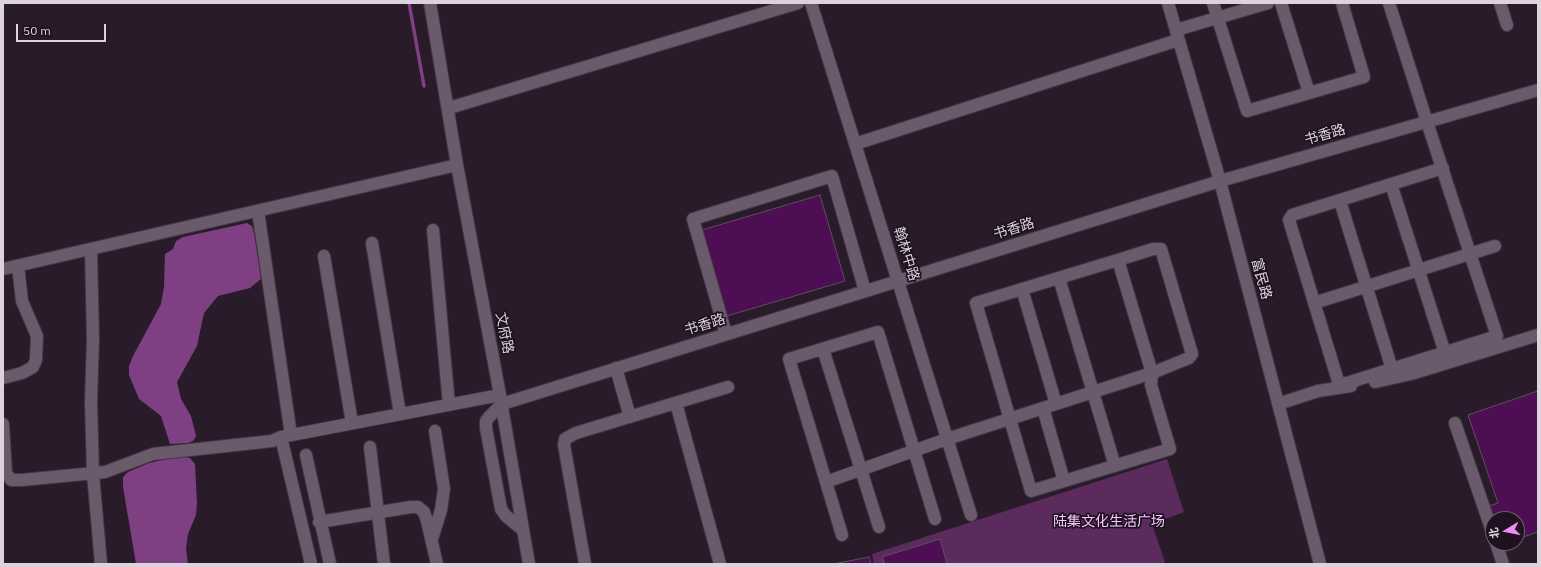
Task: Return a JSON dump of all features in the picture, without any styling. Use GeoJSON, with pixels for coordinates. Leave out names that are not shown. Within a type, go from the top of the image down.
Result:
{"type":"FeatureCollection","features":[{"type":"Feature","properties":{"kind":"street","name":"文府路"},"geometry":{"type":"LineString","coordinates":[[430,3],[449,108],[457,165],[501,399],[529,564]]}},
{"type":"Feature","properties":{"kind":"street"},"geometry":{"type":"LineString","coordinates":[[449,108],[779,6],[798,3]]}},
{"type":"Feature","properties":{"kind":"street","name":"翰林中路"},"geometry":{"type":"LineString","coordinates":[[811,3],[971,515]]}},
{"type":"Feature","properties":{"kind":"street","name":"富民路"},"geometry":{"type":"LineString","coordinates":[[1168,3],[1220,181],[1320,564]]}},
{"type":"Feature","properties":{"kind":"street"},"geometry":{"type":"LineString","coordinates":[[1213,3],[1247,111],[1364,77],[1342,3]]}},
{"type":"Feature","properties":{"kind":"street"},"geometry":{"type":"LineString","coordinates":[[855,144],[1177,35],[1218,18],[1268,3]]}},
{"type":"Feature","properties":{"kind":"street"},"geometry":{"type":"LineString","coordinates":[[1281,3],[1309,93]]}},
{"type":"Feature","properties":{"kind":"street"},"geometry":{"type":"LineString","coordinates":[[1388,3],[1497,336],[1347,383],[1338,381],[1289,220],[1292,216],[1442,168]]}},
{"type":"Feature","properties":{"kind":"street"},"geometry":{"type":"LineString","coordinates":[[1500,3],[1507,25]]}},
{"type":"Feature","properties":{"kind":"street","name":"书香路"},"geometry":{"type":"LineString","coordinates":[[7,481],[93,474],[120,468],[153,454],[272,441],[286,436],[449,405],[501,399],[616,368],[1220,181],[1538,90]]}},
{"type":"Feature","properties":{"kind":"street"},"geometry":{"type":"LineString","coordinates":[[3,269],[457,165]]}},
{"type":"Feature","properties":{"kind":"street"},"geometry":{"type":"LineString","coordinates":[[726,334],[693,219],[832,176],[865,291]]}},
{"type":"Feature","properties":{"kind":"street"},"geometry":{"type":"LineString","coordinates":[[1391,184],[1445,353]]}},
{"type":"Feature","properties":{"kind":"street"},"geometry":{"type":"LineString","coordinates":[[1340,201],[1392,369]]}},
{"type":"Feature","properties":{"kind":"street"},"geometry":{"type":"LineString","coordinates":[[258,211],[286,436],[310,564]]}},
{"type":"Feature","properties":{"kind":"street"},"geometry":{"type":"LineString","coordinates":[[433,230],[449,405]]}},
{"type":"Feature","properties":{"kind":"street"},"geometry":{"type":"LineString","coordinates":[[372,243],[400,414]]}},
{"type":"Feature","properties":{"kind":"street"},"geometry":{"type":"LineString","coordinates":[[1314,303],[1495,246]]}},
{"type":"Feature","properties":{"kind":"street"},"geometry":{"type":"LineString","coordinates":[[826,482],[914,450],[947,439],[1010,419],[1152,373],[1185,361],[1192,354],[1164,256],[1161,249],[1153,248],[976,303],[1010,419],[1031,491],[1170,449],[1151,385],[1152,373],[1118,260]]}},
{"type":"Feature","properties":{"kind":"street"},"geometry":{"type":"LineString","coordinates":[[91,249],[93,339],[91,401],[93,474],[101,564]]}},
{"type":"Feature","properties":{"kind":"street"},"geometry":{"type":"LineString","coordinates":[[324,256],[352,423]]}},
{"type":"Feature","properties":{"kind":"street"},"geometry":{"type":"LineString","coordinates":[[3,378],[22,373],[33,367],[36,360],[37,336],[22,301],[18,266]]}},
{"type":"Feature","properties":{"kind":"street"},"geometry":{"type":"LineString","coordinates":[[1059,278],[1115,466]]}},
{"type":"Feature","properties":{"kind":"street"},"geometry":{"type":"LineString","coordinates":[[1022,289],[1056,404]]}},
{"type":"Feature","properties":{"kind":"street"},"geometry":{"type":"LineString","coordinates":[[842,535],[789,359],[878,332],[935,519]]}},
{"type":"Feature","properties":{"kind":"street"},"geometry":{"type":"LineString","coordinates":[[1278,404],[1318,391],[1411,374],[1538,335]]}},
{"type":"Feature","properties":{"kind":"street"},"geometry":{"type":"LineString","coordinates":[[823,349],[879,527]]}},
{"type":"Feature","properties":{"kind":"street"},"geometry":{"type":"LineString","coordinates":[[616,368],[630,417]]}},
{"type":"Feature","properties":{"kind":"street"},"geometry":{"type":"LineString","coordinates":[[585,564],[564,445],[565,439],[576,433],[728,387]]}},
{"type":"Feature","properties":{"kind":"street"},"geometry":{"type":"LineString","coordinates":[[501,399],[486,421],[486,428],[501,509],[506,516],[523,530]]}},
{"type":"Feature","properties":{"kind":"street"},"geometry":{"type":"LineString","coordinates":[[676,403],[720,564]]}},
{"type":"Feature","properties":{"kind":"street"},"geometry":{"type":"LineString","coordinates":[[1043,408],[1064,481]]}},
{"type":"Feature","properties":{"kind":"street"},"geometry":{"type":"LineString","coordinates":[[1455,423],[1485,511]]}},
{"type":"Feature","properties":{"kind":"street"},"geometry":{"type":"LineString","coordinates":[[3,424],[7,481]]}},
{"type":"Feature","properties":{"kind":"street"},"geometry":{"type":"LineString","coordinates":[[432,539],[441,510],[444,489],[435,431]]}},
{"type":"Feature","properties":{"kind":"street"},"geometry":{"type":"LineString","coordinates":[[370,447],[384,564]]}},
{"type":"Feature","properties":{"kind":"street"},"geometry":{"type":"LineString","coordinates":[[306,455],[319,522],[330,564]]}},
{"type":"Feature","properties":{"kind":"street"},"geometry":{"type":"LineString","coordinates":[[319,522],[418,507],[424,512],[432,539],[437,564]]}},
{"type":"Feature","properties":{"kind":"street"},"geometry":{"type":"LineString","coordinates":[[1499,551],[1503,564]]}},
{"type":"Feature","properties":{"kind":"green space","name":"陆集文化生活广场"},"geometry":{"type":"Polygon","coordinates":[[[1167,459],[1184,512],[1152,524],[1165,562],[1161,564],[874,564],[872,554],[1167,459]]]}},
{"type":"Feature","properties":{"kind":"shaded area"},"geometry":{"type":"Polygon","coordinates":[[[247,223],[252,226],[254,233],[261,279],[250,288],[218,296],[204,313],[197,346],[177,382],[181,399],[191,416],[196,436],[193,441],[188,443],[170,444],[161,416],[139,399],[129,375],[129,366],[133,356],[161,304],[164,287],[165,254],[173,249],[176,241],[183,237],[247,223]]]}},
{"type":"Feature","properties":{"kind":"shaded area"},"geometry":{"type":"Polygon","coordinates":[[[180,456],[190,458],[195,464],[197,503],[196,515],[188,534],[186,549],[188,564],[136,564],[123,487],[123,477],[128,472],[149,463],[180,456]]]}},
{"type":"Feature","properties":{"kind":"building"},"geometry":{"type":"Polygon","coordinates":[[[820,195],[845,281],[727,316],[702,230],[820,195]]]}},
{"type":"Feature","properties":{"kind":"building"},"geometry":{"type":"Polygon","coordinates":[[[1538,391],[1538,532],[1525,536],[1525,511],[1491,511],[1489,506],[1498,503],[1468,415],[1538,391]]]}},
{"type":"Feature","properties":{"kind":"building"},"geometry":{"type":"Polygon","coordinates":[[[940,539],[947,564],[885,564],[882,557],[940,539]]]}},
{"type":"Feature","properties":{"kind":"building"},"geometry":{"type":"Polygon","coordinates":[[[869,557],[871,564],[833,564],[869,557]]]}},
{"type":"Feature","properties":{"kind":"waterway"},"geometry":{"type":"LineString","coordinates":[[409,3],[424,86]]}}]}
